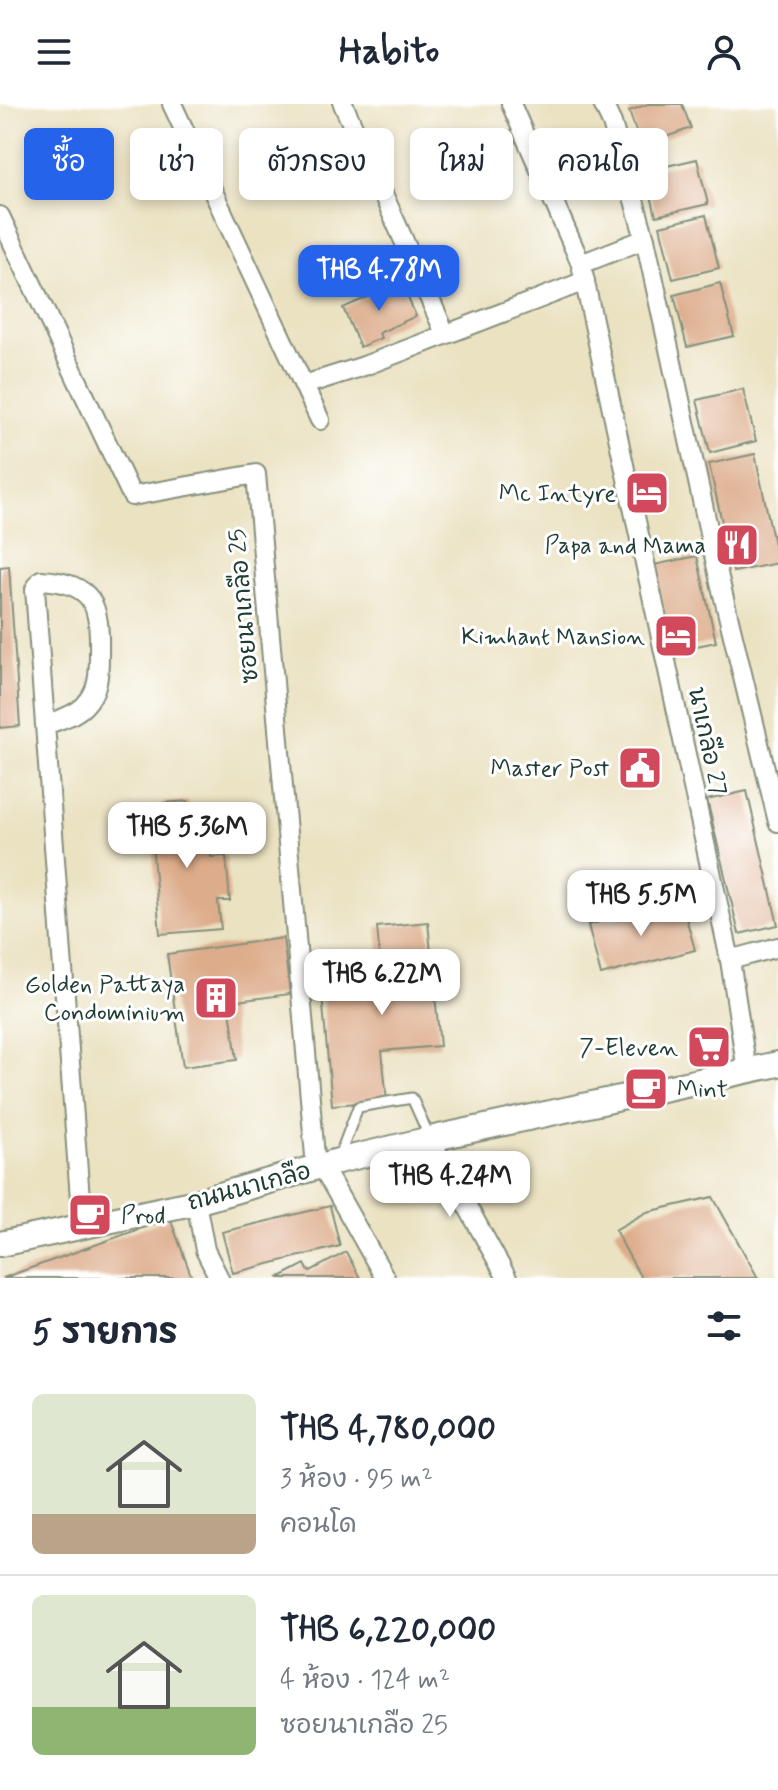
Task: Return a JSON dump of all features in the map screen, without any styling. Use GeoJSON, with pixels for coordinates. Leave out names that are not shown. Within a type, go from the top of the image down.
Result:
{"type":"FeatureCollection","features":[{"type":"Feature","properties":{"kind":"street"},"geometry":{"type":"LineString","coordinates":[[172,104],[320,420]]}},
{"type":"Feature","properties":{"kind":"street"},"geometry":{"type":"LineString","coordinates":[[343,104],[445,333]]}},
{"type":"Feature","properties":{"kind":"street","name":"นาเกลือ 27"},"geometry":{"type":"LineString","coordinates":[[511,104],[583,272],[730,960],[747,1071]]}},
{"type":"Feature","properties":{"kind":"street"},"geometry":{"type":"LineString","coordinates":[[603,104],[612,123],[645,239],[719,578],[778,822]]}},
{"type":"Feature","properties":{"kind":"street","name":"ซอยนาเกลือ 25"},"geometry":{"type":"LineString","coordinates":[[0,216],[132,496],[256,474],[325,1165]]}},
{"type":"Feature","properties":{"kind":"street"},"geometry":{"type":"LineString","coordinates":[[304,385],[364,366],[445,333],[583,272],[645,239]]}},
{"type":"Feature","properties":{"kind":"street"},"geometry":{"type":"LineString","coordinates":[[45,725],[72,715],[84,706],[94,692],[99,682],[99,623],[93,603],[84,593],[62,581],[41,580],[35,589],[45,725],[82,1226]]}},
{"type":"Feature","properties":{"kind":"street"},"geometry":{"type":"LineString","coordinates":[[730,960],[778,947]]}},
{"type":"Feature","properties":{"kind":"street","name":"ถนนนาเกลือ"},"geometry":{"type":"LineString","coordinates":[[0,1244],[196,1202],[430,1139],[778,1064]]}},
{"type":"Feature","properties":{"kind":"street"},"geometry":{"type":"LineString","coordinates":[[430,1139],[507,1278]]}},
{"type":"Feature","properties":{"kind":"street"},"geometry":{"type":"LineString","coordinates":[[325,1165],[385,1278]]}},
{"type":"Feature","properties":{"kind":"street"},"geometry":{"type":"LineString","coordinates":[[196,1202],[205,1250],[219,1278]]}},
{"type":"Feature","properties":{"kind":"lane"},"geometry":{"type":"LineString","coordinates":[[325,1165],[358,1107],[412,1098],[430,1139]]}},
{"type":"Feature","properties":{"kind":"building"},"geometry":{"type":"Polygon","coordinates":[[[648,104],[682,104],[691,128],[668,136],[668,128],[635,128],[629,111],[648,104]]]}},
{"type":"Feature","properties":{"kind":"building"},"geometry":{"type":"Polygon","coordinates":[[[697,159],[708,204],[656,216],[652,200],[668,200],[668,166],[697,159]]]}},
{"type":"Feature","properties":{"kind":"building"},"geometry":{"type":"Polygon","coordinates":[[[706,215],[719,268],[673,279],[660,226],[706,215]]]}},
{"type":"Feature","properties":{"kind":"building"},"geometry":{"type":"Polygon","coordinates":[[[401,282],[416,316],[379,333],[381,338],[360,347],[343,308],[401,282]]]}},
{"type":"Feature","properties":{"kind":"building"},"geometry":{"type":"Polygon","coordinates":[[[720,283],[734,336],[687,347],[674,295],[720,283]]]}},
{"type":"Feature","properties":{"kind":"building"},"geometry":{"type":"Polygon","coordinates":[[[743,389],[756,441],[710,453],[697,400],[743,389]]]}},
{"type":"Feature","properties":{"kind":"building"},"geometry":{"type":"Polygon","coordinates":[[[755,454],[778,563],[733,572],[709,464],[755,454]]]}},
{"type":"Feature","properties":{"kind":"building"},"geometry":{"type":"Polygon","coordinates":[[[697,556],[716,642],[673,651],[654,565],[697,556]]]}},
{"type":"Feature","properties":{"kind":"building"},"geometry":{"type":"Polygon","coordinates":[[[9,566],[20,726],[0,728],[0,567],[9,566]]]}},
{"type":"Feature","properties":{"kind":"building"},"geometry":{"type":"Polygon","coordinates":[[[747,791],[778,925],[739,934],[707,800],[747,791]]]}},
{"type":"Feature","properties":{"kind":"building"},"geometry":{"type":"Polygon","coordinates":[[[188,801],[189,806],[206,805],[211,857],[226,856],[230,901],[218,901],[221,929],[160,934],[149,809],[164,807],[163,803],[188,801]]]}},
{"type":"Feature","properties":{"kind":"building"},"geometry":{"type":"Polygon","coordinates":[[[681,900],[695,950],[601,975],[588,925],[681,900]]]}},
{"type":"Feature","properties":{"kind":"building"},"geometry":{"type":"Polygon","coordinates":[[[428,922],[440,1046],[382,1051],[387,1101],[332,1105],[322,995],[383,990],[377,927],[428,922]]]}},
{"type":"Feature","properties":{"kind":"building","name":"Golden Pattaya Condominium"},"geometry":{"type":"Polygon","coordinates":[[[283,938],[290,994],[229,1002],[237,1060],[183,1067],[167,954],[283,938]]]}},
{"type":"Feature","properties":{"kind":"building"},"geometry":{"type":"Polygon","coordinates":[[[713,1197],[758,1278],[641,1278],[615,1230],[647,1212],[713,1197]]]}},
{"type":"Feature","properties":{"kind":"building"},"geometry":{"type":"Polygon","coordinates":[[[330,1206],[340,1246],[233,1273],[222,1232],[330,1206]]]}},
{"type":"Feature","properties":{"kind":"building"},"geometry":{"type":"Polygon","coordinates":[[[170,1218],[192,1278],[3,1278],[170,1218]]]}},
{"type":"Feature","properties":{"kind":"building"},"geometry":{"type":"Polygon","coordinates":[[[346,1252],[360,1278],[278,1278],[305,1264],[309,1272],[346,1252]]]}},
{"type":"Feature","properties":{"kind":"place","name":"Mc Intyre"},"geometry":{"type":"Point","coordinates":[647,493]}},
{"type":"Feature","properties":{"kind":"place","name":"Papa and Mama"},"geometry":{"type":"Point","coordinates":[737,545]}},
{"type":"Feature","properties":{"kind":"place","name":"Kimhant Mansion"},"geometry":{"type":"Point","coordinates":[676,636]}},
{"type":"Feature","properties":{"kind":"place","name":"Master Post"},"geometry":{"type":"Point","coordinates":[640,768]}},
{"type":"Feature","properties":{"kind":"place","name":"Golden Pattaya Condominium"},"geometry":{"type":"Point","coordinates":[216,998]}},
{"type":"Feature","properties":{"kind":"place","name":"7-Eleven"},"geometry":{"type":"Point","coordinates":[709,1047]}},
{"type":"Feature","properties":{"kind":"place","name":"Mint"},"geometry":{"type":"Point","coordinates":[646,1089]}},
{"type":"Feature","properties":{"kind":"place","name":"Prod"},"geometry":{"type":"Point","coordinates":[90,1215]}}]}
